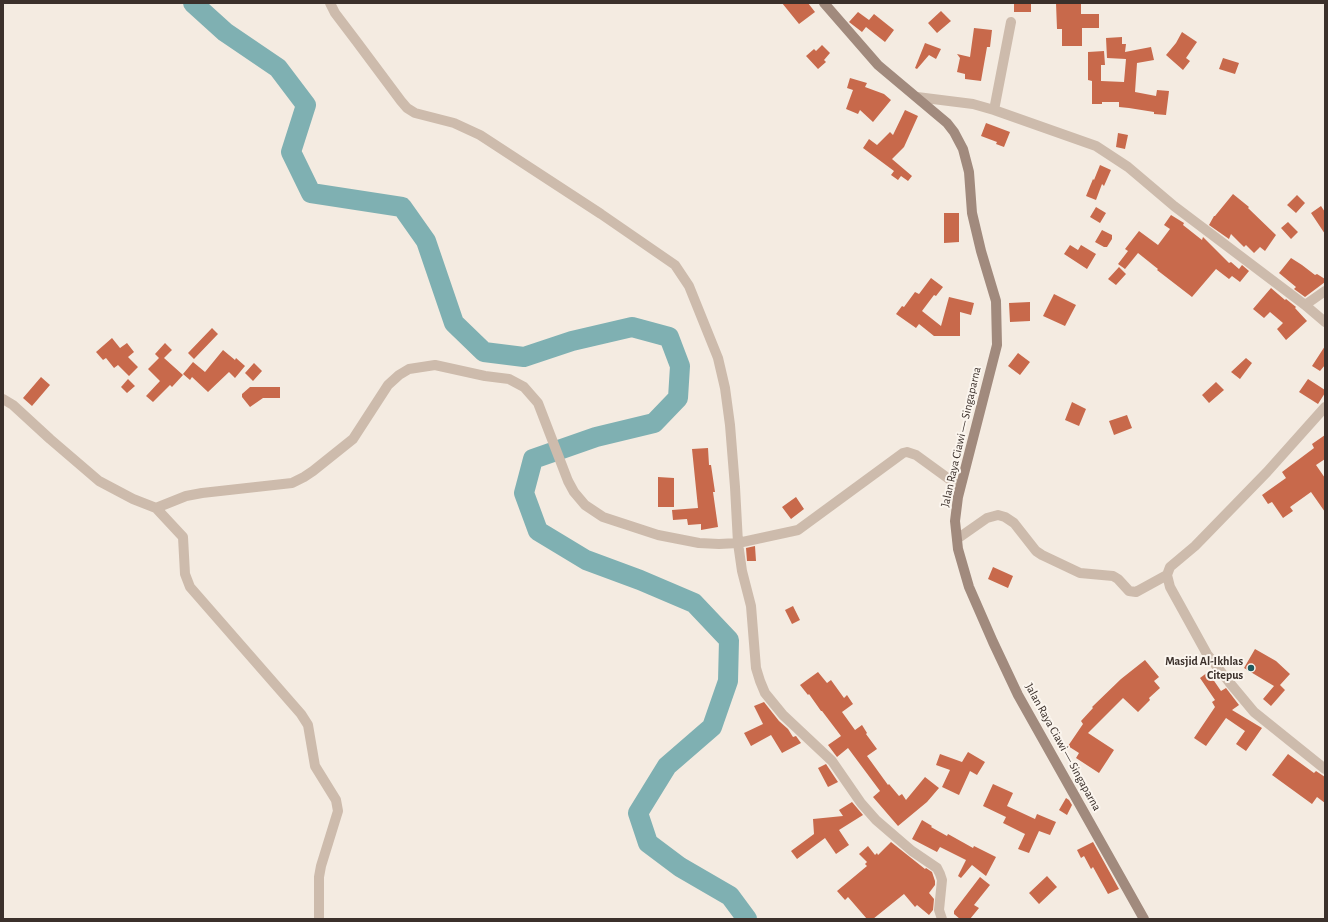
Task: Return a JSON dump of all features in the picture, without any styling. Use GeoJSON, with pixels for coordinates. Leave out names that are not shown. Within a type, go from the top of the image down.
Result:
{"type":"FeatureCollection","features":[{"type":"Feature","properties":{"kind":"main road","name":"Jalan Raya Ciawi — Singaparna"},"geometry":{"type":"LineString","coordinates":[[824,3],[878,65],[917,96],[947,123],[963,148],[968,162],[972,213],[981,251],[996,301],[997,345],[960,487],[955,521],[958,549],[970,587],[993,642],[1018,695],[1144,919]]}},
{"type":"Feature","properties":{"kind":"street"},"geometry":{"type":"LineString","coordinates":[[330,3],[335,13],[401,102],[408,108],[415,113],[454,123],[480,135],[612,222],[675,266],[689,286],[718,358],[721,373],[730,425],[738,543],[742,570],[751,606],[756,668],[765,693],[783,715],[832,761],[861,803],[876,820],[912,851],[936,868],[942,880],[939,910],[942,919]]}},
{"type":"Feature","properties":{"kind":"street"},"geometry":{"type":"LineString","coordinates":[[994,110],[1011,22]]}},
{"type":"Feature","properties":{"kind":"street"},"geometry":{"type":"LineString","coordinates":[[917,96],[973,104],[1096,146],[1128,167],[1174,206],[1305,305],[1325,322]]}},
{"type":"Feature","properties":{"kind":"street"},"geometry":{"type":"LineString","coordinates":[[1305,305],[1325,291]]}},
{"type":"Feature","properties":{"kind":"street"},"geometry":{"type":"LineString","coordinates":[[156,508],[186,496],[292,483],[304,477],[353,439],[388,385],[399,375],[409,369],[435,365],[477,375],[509,380],[517,382],[524,387],[538,403],[574,492],[585,505],[603,517],[658,535],[699,543],[738,543],[798,530],[903,453],[912,453],[916,455],[960,487]]}},
{"type":"Feature","properties":{"kind":"street"},"geometry":{"type":"LineString","coordinates":[[3,399],[13,405],[99,481],[133,499],[156,508],[183,537],[185,574],[190,587],[301,714],[308,725],[316,766],[336,800],[338,811],[319,877],[319,919]]}},
{"type":"Feature","properties":{"kind":"street"},"geometry":{"type":"LineString","coordinates":[[1325,407],[1267,472],[1212,529],[1195,546],[1170,567],[1167,575],[1170,587],[1206,654],[1254,712],[1325,769]]}},
{"type":"Feature","properties":{"kind":"street"},"geometry":{"type":"LineString","coordinates":[[957,539],[987,518],[998,515],[1005,517],[1014,523],[1036,551],[1042,555],[1080,573],[1113,576],[1118,579],[1129,591],[1136,592],[1167,575]]}},
{"type":"Feature","properties":{"kind":"building"},"geometry":{"type":"Polygon","coordinates":[[[782,3],[808,3],[815,12],[799,24],[782,3]]]}},
{"type":"Feature","properties":{"kind":"building"},"geometry":{"type":"Polygon","coordinates":[[[1014,3],[1031,3],[1031,12],[1014,12],[1014,3]]]}},
{"type":"Feature","properties":{"kind":"building"},"geometry":{"type":"Polygon","coordinates":[[[1056,3],[1081,3],[1081,14],[1099,14],[1099,28],[1082,28],[1082,46],[1062,46],[1062,29],[1057,29],[1056,3]]]}},
{"type":"Feature","properties":{"kind":"building"},"geometry":{"type":"Polygon","coordinates":[[[941,11],[951,21],[937,33],[928,23],[941,11]]]}},
{"type":"Feature","properties":{"kind":"building"},"geometry":{"type":"Polygon","coordinates":[[[858,12],[869,20],[874,14],[894,30],[885,42],[866,27],[862,32],[849,22],[858,12]]]}},
{"type":"Feature","properties":{"kind":"building"},"geometry":{"type":"Polygon","coordinates":[[[974,28],[992,30],[990,47],[987,47],[981,81],[965,79],[965,74],[957,72],[960,58],[957,54],[970,57],[974,28]]]}},
{"type":"Feature","properties":{"kind":"building"},"geometry":{"type":"Polygon","coordinates":[[[1182,32],[1197,42],[1186,58],[1190,61],[1183,70],[1166,55],[1176,43],[1182,32]]]}},
{"type":"Feature","properties":{"kind":"building"},"geometry":{"type":"Polygon","coordinates":[[[1122,37],[1122,44],[1126,44],[1125,52],[1151,47],[1154,60],[1137,63],[1135,92],[1156,96],[1157,90],[1169,91],[1166,115],[1119,107],[1119,102],[1102,102],[1102,104],[1092,104],[1092,81],[1088,80],[1088,52],[1104,51],[1105,65],[1101,65],[1101,81],[1124,82],[1126,59],[1107,58],[1106,38],[1122,37]]]}},
{"type":"Feature","properties":{"kind":"building"},"geometry":{"type":"Polygon","coordinates":[[[925,43],[941,49],[936,59],[929,55],[917,69],[915,68],[925,43]]]}},
{"type":"Feature","properties":{"kind":"building"},"geometry":{"type":"Polygon","coordinates":[[[822,45],[830,53],[824,60],[826,62],[818,69],[806,56],[814,49],[816,51],[822,45]]]}},
{"type":"Feature","properties":{"kind":"building"},"geometry":{"type":"Polygon","coordinates":[[[1223,58],[1239,63],[1235,74],[1219,69],[1223,58]]]}},
{"type":"Feature","properties":{"kind":"building"},"geometry":{"type":"Polygon","coordinates":[[[850,78],[867,83],[865,87],[884,94],[891,100],[873,122],[860,110],[858,114],[846,109],[853,90],[847,88],[850,78]]]}},
{"type":"Feature","properties":{"kind":"building"},"geometry":{"type":"Polygon","coordinates":[[[905,110],[918,116],[904,147],[892,159],[912,176],[908,181],[901,176],[898,180],[891,175],[894,171],[863,148],[869,139],[877,145],[890,132],[893,135],[905,110]]]}},
{"type":"Feature","properties":{"kind":"building"},"geometry":{"type":"Polygon","coordinates":[[[986,123],[1010,132],[1004,147],[996,144],[997,142],[981,136],[986,123]]]}},
{"type":"Feature","properties":{"kind":"building"},"geometry":{"type":"Polygon","coordinates":[[[1118,133],[1128,135],[1125,149],[1116,147],[1118,133]]]}},
{"type":"Feature","properties":{"kind":"building"},"geometry":{"type":"Polygon","coordinates":[[[1100,165],[1111,170],[1104,186],[1102,184],[1096,200],[1086,196],[1100,165]]]}},
{"type":"Feature","properties":{"kind":"building"},"geometry":{"type":"Polygon","coordinates":[[[1233,194],[1249,207],[1248,208],[1276,235],[1265,251],[1260,247],[1254,253],[1246,245],[1244,247],[1231,234],[1229,239],[1209,225],[1214,216],[1233,194]]]}},
{"type":"Feature","properties":{"kind":"building"},"geometry":{"type":"Polygon","coordinates":[[[1297,195],[1305,203],[1296,213],[1287,205],[1297,195]]]}},
{"type":"Feature","properties":{"kind":"building"},"geometry":{"type":"Polygon","coordinates":[[[1321,206],[1325,212],[1325,234],[1311,213],[1321,206]]]}},
{"type":"Feature","properties":{"kind":"building"},"geometry":{"type":"Polygon","coordinates":[[[1096,207],[1106,213],[1100,223],[1090,217],[1096,207]]]}},
{"type":"Feature","properties":{"kind":"building"},"geometry":{"type":"Polygon","coordinates":[[[944,213],[959,213],[959,242],[944,243],[944,213]]]}},
{"type":"Feature","properties":{"kind":"building"},"geometry":{"type":"Polygon","coordinates":[[[1171,215],[1184,223],[1183,225],[1202,240],[1203,237],[1229,263],[1231,262],[1239,269],[1242,265],[1249,271],[1240,282],[1232,276],[1229,279],[1216,269],[1192,297],[1138,253],[1125,269],[1118,264],[1128,251],[1125,249],[1139,231],[1158,245],[1170,229],[1164,225],[1171,215]]]}},
{"type":"Feature","properties":{"kind":"building"},"geometry":{"type":"Polygon","coordinates":[[[1288,222],[1298,232],[1291,239],[1281,228],[1288,222]]]}},
{"type":"Feature","properties":{"kind":"building"},"geometry":{"type":"Polygon","coordinates":[[[1102,230],[1112,235],[1112,239],[1107,247],[1095,242],[1102,230]]]}},
{"type":"Feature","properties":{"kind":"building"},"geometry":{"type":"Polygon","coordinates":[[[1070,245],[1078,250],[1081,245],[1096,254],[1087,269],[1064,254],[1070,245]]]}},
{"type":"Feature","properties":{"kind":"building"},"geometry":{"type":"Polygon","coordinates":[[[1291,258],[1315,275],[1317,274],[1325,279],[1325,282],[1305,297],[1294,289],[1296,287],[1279,273],[1291,258]]]}},
{"type":"Feature","properties":{"kind":"building"},"geometry":{"type":"Polygon","coordinates":[[[1119,267],[1126,274],[1116,285],[1108,279],[1119,267]]]}},
{"type":"Feature","properties":{"kind":"building"},"geometry":{"type":"Polygon","coordinates":[[[931,278],[943,287],[936,296],[934,295],[922,311],[941,326],[949,297],[974,303],[971,315],[960,312],[960,336],[934,336],[919,324],[916,328],[896,314],[902,306],[904,307],[915,292],[919,294],[931,278]]]}},
{"type":"Feature","properties":{"kind":"building"},"geometry":{"type":"Polygon","coordinates":[[[1271,288],[1296,307],[1295,308],[1307,321],[1286,340],[1277,329],[1283,323],[1270,312],[1264,318],[1253,309],[1271,288]]]}},
{"type":"Feature","properties":{"kind":"building"},"geometry":{"type":"Polygon","coordinates":[[[1054,294],[1076,305],[1065,326],[1043,316],[1054,294]]]}},
{"type":"Feature","properties":{"kind":"building"},"geometry":{"type":"Polygon","coordinates":[[[1030,302],[1030,321],[1010,322],[1009,303],[1030,302]]]}},
{"type":"Feature","properties":{"kind":"building"},"geometry":{"type":"Polygon","coordinates":[[[212,328],[218,334],[194,359],[188,353],[212,328]]]}},
{"type":"Feature","properties":{"kind":"building"},"geometry":{"type":"Polygon","coordinates":[[[112,338],[120,348],[127,343],[134,352],[128,357],[138,367],[129,376],[118,365],[114,368],[106,358],[103,360],[96,352],[112,338]]]}},
{"type":"Feature","properties":{"kind":"building"},"geometry":{"type":"Polygon","coordinates":[[[165,343],[172,350],[164,358],[183,375],[172,387],[170,385],[153,402],[146,396],[160,381],[148,369],[159,358],[155,354],[165,343]]]}},
{"type":"Feature","properties":{"kind":"building"},"geometry":{"type":"Polygon","coordinates":[[[1325,346],[1325,365],[1320,371],[1312,366],[1325,346]]]}},
{"type":"Feature","properties":{"kind":"building"},"geometry":{"type":"Polygon","coordinates":[[[223,350],[245,366],[235,378],[229,372],[208,392],[192,377],[190,380],[183,374],[193,362],[205,372],[223,350]]]}},
{"type":"Feature","properties":{"kind":"building"},"geometry":{"type":"Polygon","coordinates":[[[1018,353],[1030,362],[1020,375],[1008,366],[1018,353]]]}},
{"type":"Feature","properties":{"kind":"building"},"geometry":{"type":"Polygon","coordinates":[[[1246,358],[1252,363],[1240,379],[1231,372],[1246,358]]]}},
{"type":"Feature","properties":{"kind":"building"},"geometry":{"type":"Polygon","coordinates":[[[254,363],[262,371],[253,381],[245,373],[254,363]]]}},
{"type":"Feature","properties":{"kind":"building"},"geometry":{"type":"Polygon","coordinates":[[[41,377],[50,385],[32,406],[23,398],[41,377]]]}},
{"type":"Feature","properties":{"kind":"building"},"geometry":{"type":"Polygon","coordinates":[[[128,379],[135,386],[127,393],[121,387],[128,379]]]}},
{"type":"Feature","properties":{"kind":"building"},"geometry":{"type":"Polygon","coordinates":[[[1308,379],[1325,390],[1325,393],[1318,404],[1299,392],[1308,379]]]}},
{"type":"Feature","properties":{"kind":"building"},"geometry":{"type":"Polygon","coordinates":[[[1216,382],[1224,390],[1209,403],[1202,395],[1216,382]]]}},
{"type":"Feature","properties":{"kind":"building"},"geometry":{"type":"Polygon","coordinates":[[[250,387],[280,387],[280,398],[263,398],[250,407],[242,397],[242,394],[250,387]]]}},
{"type":"Feature","properties":{"kind":"building"},"geometry":{"type":"Polygon","coordinates":[[[1072,402],[1086,409],[1079,426],[1065,420],[1072,402]]]}},
{"type":"Feature","properties":{"kind":"building"},"geometry":{"type":"Polygon","coordinates":[[[1127,415],[1132,428],[1114,435],[1109,421],[1127,415]]]}},
{"type":"Feature","properties":{"kind":"building"},"geometry":{"type":"Polygon","coordinates":[[[1325,435],[1325,459],[1316,465],[1325,478],[1325,512],[1311,492],[1290,507],[1293,511],[1283,518],[1272,502],[1268,504],[1262,495],[1286,478],[1282,472],[1314,448],[1312,444],[1325,435]]]}},
{"type":"Feature","properties":{"kind":"building"},"geometry":{"type":"Polygon","coordinates":[[[708,448],[709,465],[711,465],[715,492],[713,492],[718,527],[701,530],[701,524],[688,525],[687,519],[673,520],[672,510],[698,508],[692,449],[708,448]]]}},
{"type":"Feature","properties":{"kind":"building"},"geometry":{"type":"Polygon","coordinates":[[[658,477],[674,478],[674,507],[658,507],[658,477]]]}},
{"type":"Feature","properties":{"kind":"building"},"geometry":{"type":"Polygon","coordinates":[[[796,497],[804,509],[791,519],[782,507],[796,497]]]}},
{"type":"Feature","properties":{"kind":"building"},"geometry":{"type":"Polygon","coordinates":[[[755,546],[756,561],[747,561],[746,548],[755,546]]]}},
{"type":"Feature","properties":{"kind":"building"},"geometry":{"type":"Polygon","coordinates":[[[993,567],[1013,576],[1008,588],[988,579],[993,567]]]}},
{"type":"Feature","properties":{"kind":"building"},"geometry":{"type":"Polygon","coordinates":[[[793,606],[800,620],[792,624],[785,610],[793,606]]]}},
{"type":"Feature","properties":{"kind":"building"},"geometry":{"type":"Polygon","coordinates":[[[1255,649],[1276,661],[1290,674],[1280,685],[1285,690],[1271,706],[1263,699],[1274,686],[1244,668],[1255,649]]]}},
{"type":"Feature","properties":{"kind":"building"},"geometry":{"type":"Polygon","coordinates":[[[1145,660],[1159,677],[1154,681],[1160,688],[1149,698],[1150,700],[1138,712],[1123,698],[1088,733],[1114,750],[1099,773],[1076,758],[1079,753],[1068,746],[1083,724],[1081,721],[1093,708],[1092,707],[1121,679],[1145,660]]]}},
{"type":"Feature","properties":{"kind":"building"},"geometry":{"type":"Polygon","coordinates":[[[818,672],[827,683],[831,680],[844,698],[847,695],[853,704],[842,712],[855,730],[862,725],[867,733],[866,734],[877,749],[867,756],[888,785],[889,784],[899,796],[902,794],[906,800],[925,777],[939,788],[927,802],[898,826],[873,797],[880,791],[848,748],[837,757],[828,745],[841,736],[809,694],[808,695],[800,685],[818,672]]]}},
{"type":"Feature","properties":{"kind":"building"},"geometry":{"type":"Polygon","coordinates":[[[1208,672],[1221,691],[1226,688],[1239,705],[1232,710],[1262,728],[1246,751],[1236,744],[1245,731],[1226,718],[1206,746],[1194,738],[1215,707],[1212,702],[1215,700],[1200,678],[1208,672]]]}},
{"type":"Feature","properties":{"kind":"building"},"geometry":{"type":"Polygon","coordinates":[[[764,702],[779,721],[788,729],[793,737],[796,736],[801,743],[782,753],[771,735],[751,746],[744,733],[763,724],[754,706],[764,702]]]}},
{"type":"Feature","properties":{"kind":"building"},"geometry":{"type":"Polygon","coordinates":[[[968,752],[985,762],[977,775],[970,771],[959,795],[942,787],[950,770],[936,765],[940,754],[962,762],[968,752]]]}},
{"type":"Feature","properties":{"kind":"building"},"geometry":{"type":"Polygon","coordinates":[[[1288,754],[1314,773],[1316,771],[1325,777],[1325,803],[1317,797],[1312,804],[1272,775],[1288,754]]]}},
{"type":"Feature","properties":{"kind":"building"},"geometry":{"type":"Polygon","coordinates":[[[826,764],[838,782],[828,787],[818,768],[826,764]]]}},
{"type":"Feature","properties":{"kind":"building"},"geometry":{"type":"Polygon","coordinates":[[[993,784],[1013,793],[1007,806],[1035,819],[1037,814],[1056,822],[1050,835],[1039,831],[1029,853],[1018,849],[1025,834],[1003,823],[1006,817],[983,806],[993,784]]]}},
{"type":"Feature","properties":{"kind":"building"},"geometry":{"type":"Polygon","coordinates":[[[1066,798],[1072,805],[1067,815],[1059,810],[1066,798]]]}},
{"type":"Feature","properties":{"kind":"building"},"geometry":{"type":"Polygon","coordinates":[[[852,802],[863,815],[839,830],[849,845],[836,854],[825,838],[797,859],[791,851],[814,834],[813,819],[843,816],[839,810],[852,802]]]}},
{"type":"Feature","properties":{"kind":"building"},"geometry":{"type":"Polygon","coordinates":[[[922,820],[947,836],[948,834],[973,848],[974,846],[996,857],[986,876],[972,865],[961,878],[958,876],[966,860],[940,847],[937,852],[912,839],[922,820]]]}},
{"type":"Feature","properties":{"kind":"building"},"geometry":{"type":"Polygon","coordinates":[[[891,842],[925,869],[926,868],[932,872],[935,885],[929,893],[934,899],[933,910],[929,915],[917,905],[915,907],[904,894],[873,919],[867,919],[848,897],[845,900],[837,891],[867,866],[865,864],[867,862],[859,854],[868,846],[875,855],[877,853],[878,855],[891,842]]]}},
{"type":"Feature","properties":{"kind":"building"},"geometry":{"type":"Polygon","coordinates":[[[1093,842],[1119,889],[1108,894],[1093,867],[1091,869],[1084,856],[1081,858],[1077,850],[1093,842]]]}},
{"type":"Feature","properties":{"kind":"building"},"geometry":{"type":"Polygon","coordinates":[[[1047,876],[1057,887],[1039,904],[1029,893],[1047,876]]]}},
{"type":"Feature","properties":{"kind":"building"},"geometry":{"type":"Polygon","coordinates":[[[980,877],[990,885],[974,905],[979,908],[970,919],[960,919],[954,914],[954,911],[980,877]]]}},
{"type":"Feature","properties":{"kind":"waterway"},"geometry":{"type":"LineString","coordinates":[[193,3],[225,32],[278,68],[306,105],[291,152],[311,193],[402,207],[426,241],[454,323],[484,352],[524,357],[572,341],[632,327],[669,337],[680,366],[678,398],[654,423],[596,437],[533,459],[524,493],[538,531],[586,560],[640,580],[694,603],[729,640],[728,681],[712,727],[667,766],[638,813],[648,843],[680,867],[730,896],[747,919]]}},
{"type":"Feature","properties":{"kind":"place","name":"Masjid Al-Ikhlas Citepus"},"geometry":{"type":"Point","coordinates":[1251,668]}}]}
